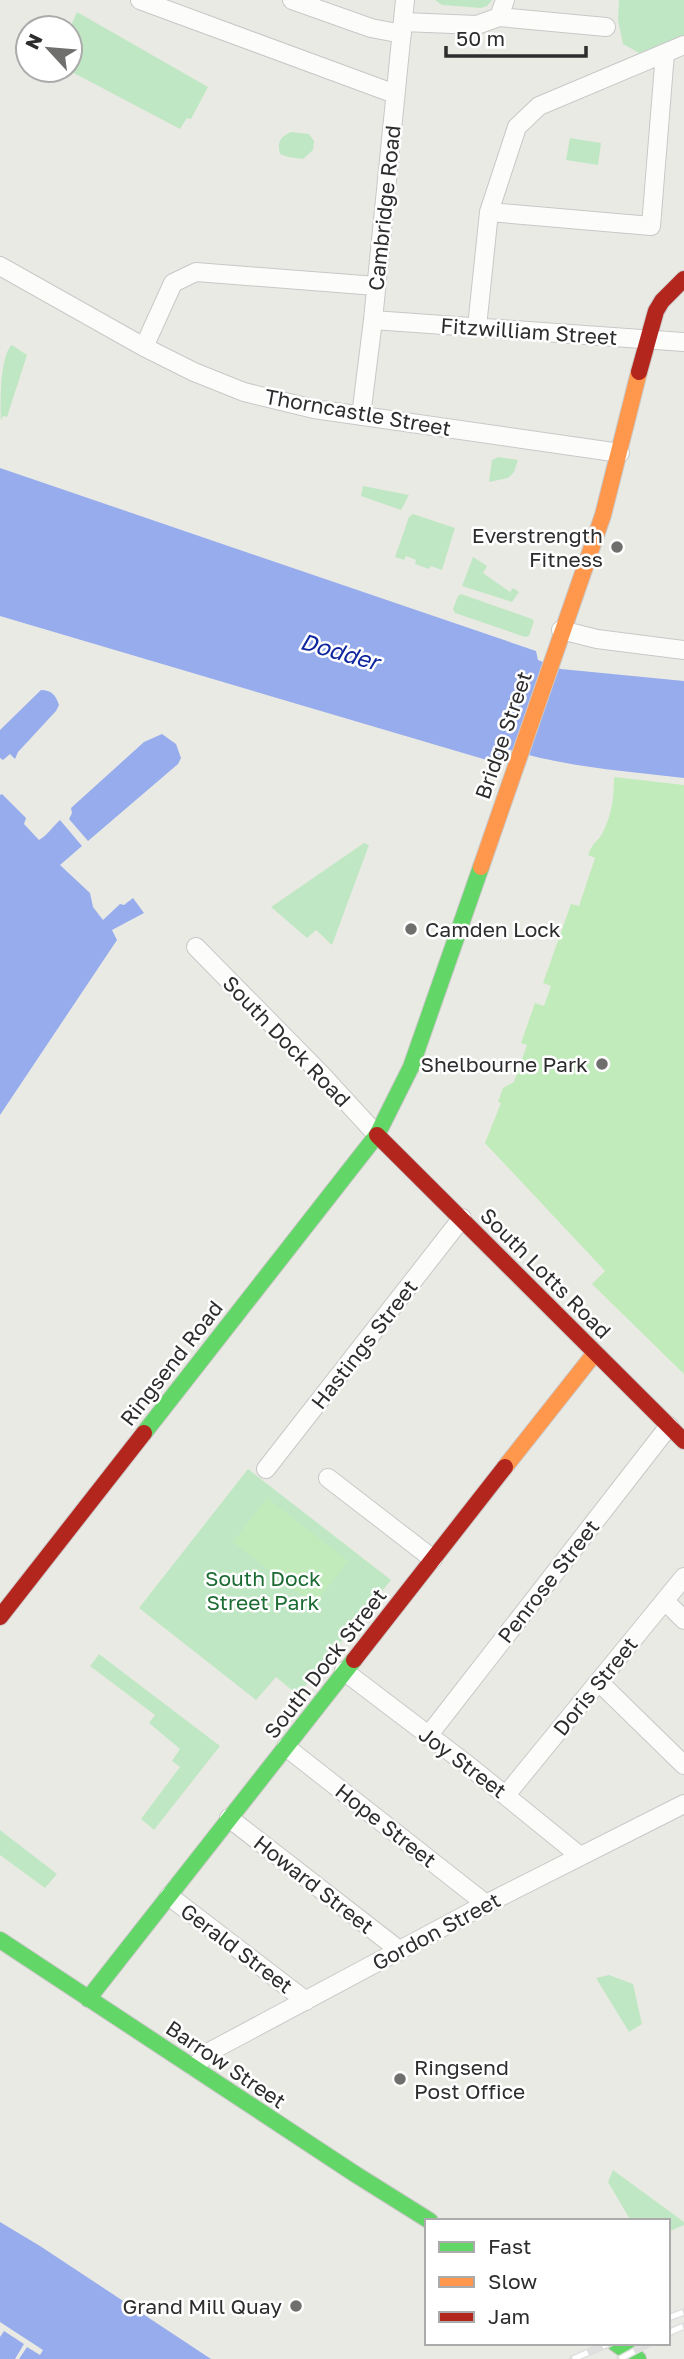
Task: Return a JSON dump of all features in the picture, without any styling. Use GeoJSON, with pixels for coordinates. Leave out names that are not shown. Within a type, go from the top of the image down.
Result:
{"type":"FeatureCollection","features":[{"type":"Feature","properties":{"kind":"street"},"geometry":{"type":"LineString","coordinates":[[140,0],[395,94]]}},
{"type":"Feature","properties":{"kind":"street"},"geometry":{"type":"LineString","coordinates":[[292,0],[371,28],[477,25],[502,8],[607,26]]}},
{"type":"Feature","properties":{"kind":"street","name":"Cambridge Road"},"geometry":{"type":"LineString","coordinates":[[361,416],[405,0]]}},
{"type":"Feature","properties":{"kind":"street"},"geometry":{"type":"LineString","coordinates":[[477,327],[489,212],[517,127],[539,106],[684,44]]}},
{"type":"Feature","properties":{"kind":"street"},"geometry":{"type":"LineString","coordinates":[[489,212],[650,226],[665,52]]}},
{"type":"Feature","properties":{"kind":"street","name":"Thorncastle Street"},"geometry":{"type":"LineString","coordinates":[[0,266],[144,347],[194,372],[244,392],[314,409],[620,453]]}},
{"type":"Feature","properties":{"kind":"street"},"geometry":{"type":"LineString","coordinates":[[144,347],[173,283],[196,272],[376,285]]}},
{"type":"Feature","properties":{"kind":"street","name":"Bridge Street"},"geometry":{"type":"LineString","coordinates":[[377,1135],[411,1067],[603,515],[646,341],[662,301],[684,279]]}},
{"type":"Feature","properties":{"kind":"street","name":"Fitzwilliam Street"},"geometry":{"type":"LineString","coordinates":[[373,320],[684,342]]}},
{"type":"Feature","properties":{"kind":"street"},"geometry":{"type":"LineString","coordinates":[[561,630],[597,639],[684,650]]}},
{"type":"Feature","properties":{"kind":"street","name":"South Dock Road"},"geometry":{"type":"LineString","coordinates":[[196,947],[377,1135]]}},
{"type":"Feature","properties":{"kind":"street","name":"South Lotts Road"},"geometry":{"type":"LineString","coordinates":[[377,1135],[684,1441]]}},
{"type":"Feature","properties":{"kind":"street","name":"Ringsend Road"},"geometry":{"type":"LineString","coordinates":[[0,1617],[377,1135]]}},
{"type":"Feature","properties":{"kind":"street","name":"Hastings Street"},"geometry":{"type":"LineString","coordinates":[[266,1469],[462,1218]]}},
{"type":"Feature","properties":{"kind":"street","name":"South Dock Street"},"geometry":{"type":"LineString","coordinates":[[88,1998],[594,1353]]}},
{"type":"Feature","properties":{"kind":"street","name":"Penrose Street"},"geometry":{"type":"LineString","coordinates":[[428,1736],[668,1426]]}},
{"type":"Feature","properties":{"kind":"street"},"geometry":{"type":"LineString","coordinates":[[328,1478],[433,1559]]}},
{"type":"Feature","properties":{"kind":"street","name":"Doris Street"},"geometry":{"type":"LineString","coordinates":[[506,1796],[684,1577]]}},
{"type":"Feature","properties":{"kind":"street"},"geometry":{"type":"LineString","coordinates":[[665,1601],[684,1620]]}},
{"type":"Feature","properties":{"kind":"street","name":"Joy Street"},"geometry":{"type":"LineString","coordinates":[[344,1671],[580,1856]]}},
{"type":"Feature","properties":{"kind":"street"},"geometry":{"type":"LineString","coordinates":[[599,1682],[684,1765]]}},
{"type":"Feature","properties":{"kind":"street","name":"Hope Street"},"geometry":{"type":"LineString","coordinates":[[286,1747],[486,1904]]}},
{"type":"Feature","properties":{"kind":"street","name":"Gordon Street"},"geometry":{"type":"LineString","coordinates":[[194,2067],[211,2051],[399,1950],[684,1804]]}},
{"type":"Feature","properties":{"kind":"street","name":"Howard Street"},"geometry":{"type":"LineString","coordinates":[[229,1818],[399,1950]]}},
{"type":"Feature","properties":{"kind":"street","name":"Gerald Street"},"geometry":{"type":"LineString","coordinates":[[169,1896],[306,2001]]}},
{"type":"Feature","properties":{"kind":"street","name":"Barrow Street"},"geometry":{"type":"LineString","coordinates":[[0,1940],[427,2219]]}},
{"type":"Feature","properties":{"kind":"street"},"geometry":{"type":"LineString","coordinates":[[618,2345],[638,2359]]}},
{"type":"Feature","properties":{"kind":"green space"},"geometry":{"type":"Polygon","coordinates":[[[435,0],[492,0],[481,8],[442,5],[435,0]]]}},
{"type":"Feature","properties":{"kind":"green space"},"geometry":{"type":"Polygon","coordinates":[[[619,0],[684,0],[684,37],[641,54],[623,44],[618,20],[619,0]]]}},
{"type":"Feature","properties":{"kind":"green space"},"geometry":{"type":"Polygon","coordinates":[[[84,16],[208,87],[191,119],[187,118],[180,129],[84,78],[84,16]]]}},
{"type":"Feature","properties":{"kind":"green space"},"geometry":{"type":"Polygon","coordinates":[[[291,132],[309,134],[314,141],[313,150],[303,159],[280,154],[280,140],[291,132]]]}},
{"type":"Feature","properties":{"kind":"green space"},"geometry":{"type":"Polygon","coordinates":[[[570,138],[601,143],[598,165],[566,160],[570,138]]]}},
{"type":"Feature","properties":{"kind":"green space"},"geometry":{"type":"Polygon","coordinates":[[[12,345],[27,355],[7,417],[3,416],[1,421],[3,369],[12,345]]]}},
{"type":"Feature","properties":{"kind":"green space"},"geometry":{"type":"Polygon","coordinates":[[[498,457],[518,460],[514,472],[508,478],[489,482],[492,460],[498,457]]]}},
{"type":"Feature","properties":{"kind":"green space"},"geometry":{"type":"Polygon","coordinates":[[[363,486],[409,495],[401,510],[361,496],[363,486]]]}},
{"type":"Feature","properties":{"kind":"green space"},"geometry":{"type":"Polygon","coordinates":[[[413,514],[455,528],[442,570],[415,564],[416,560],[406,556],[404,560],[395,557],[409,517],[413,514]]]}},
{"type":"Feature","properties":{"kind":"green space"},"geometry":{"type":"Polygon","coordinates":[[[473,557],[487,566],[483,573],[510,592],[513,588],[519,592],[512,602],[462,586],[473,557]]]}},
{"type":"Feature","properties":{"kind":"green space"},"geometry":{"type":"Polygon","coordinates":[[[461,594],[532,619],[534,621],[529,636],[525,637],[455,613],[453,609],[461,594]]]}},
{"type":"Feature","properties":{"kind":"green space","name":"Shelbourne Park"},"geometry":{"type":"Polygon","coordinates":[[[614,777],[684,785],[684,1374],[592,1284],[605,1271],[485,1143],[501,1103],[498,1102],[503,1088],[514,1082],[527,1045],[521,1043],[535,1003],[544,1006],[551,986],[543,983],[571,904],[579,906],[595,858],[588,855],[603,832],[610,812],[614,777]]]}},
{"type":"Feature","properties":{"kind":"green space"},"geometry":{"type":"Polygon","coordinates":[[[364,843],[369,845],[332,945],[316,930],[307,938],[271,907],[364,843]]]}},
{"type":"Feature","properties":{"kind":"green space","name":"South Dock Street Park"},"geometry":{"type":"Polygon","coordinates":[[[248,1469],[391,1580],[298,1695],[276,1677],[256,1700],[139,1608],[248,1469]]]}},
{"type":"Feature","properties":{"kind":"green space"},"geometry":{"type":"Polygon","coordinates":[[[267,1498],[348,1561],[314,1605],[233,1542],[267,1498]]]}},
{"type":"Feature","properties":{"kind":"green space"},"geometry":{"type":"Polygon","coordinates":[[[99,1654],[220,1746],[154,1830],[141,1819],[180,1767],[172,1761],[180,1749],[149,1723],[155,1715],[90,1666],[99,1654]]]}},
{"type":"Feature","properties":{"kind":"green space"},"geometry":{"type":"Polygon","coordinates":[[[0,1830],[57,1874],[45,1888],[0,1855],[0,1830]]]}},
{"type":"Feature","properties":{"kind":"green space"},"geometry":{"type":"Polygon","coordinates":[[[609,1975],[633,1984],[642,2024],[629,2032],[596,1978],[609,1975]]]}},
{"type":"Feature","properties":{"kind":"green space"},"geometry":{"type":"Polygon","coordinates":[[[613,2170],[684,2222],[684,2225],[670,2231],[670,2219],[630,2219],[608,2182],[613,2170]]]}},
{"type":"Feature","properties":{"kind":"water","name":"Dodder"},"geometry":{"type":"Polygon","coordinates":[[[0,468],[536,651],[538,660],[561,669],[684,681],[684,778],[573,764],[507,749],[502,751],[497,763],[0,616],[0,468]]]}},
{"type":"Feature","properties":{"kind":"water"},"geometry":{"type":"Polygon","coordinates":[[[41,690],[55,696],[59,705],[56,711],[18,752],[15,759],[10,754],[3,760],[0,758],[0,730],[41,690]]]}},
{"type":"Feature","properties":{"kind":"water"},"geometry":{"type":"Polygon","coordinates":[[[162,734],[176,744],[181,758],[178,764],[88,841],[69,819],[71,808],[144,742],[162,734]]]}},
{"type":"Feature","properties":{"kind":"water"},"geometry":{"type":"Polygon","coordinates":[[[0,795],[26,818],[24,824],[39,840],[60,820],[82,846],[60,865],[90,893],[93,907],[103,920],[120,904],[124,905],[133,898],[144,913],[112,930],[117,940],[0,1115],[0,795]]]}},
{"type":"Feature","properties":{"kind":"water"},"geometry":{"type":"Polygon","coordinates":[[[0,2222],[40,2246],[211,2359],[0,2359],[0,2222]]]}},
{"type":"Feature","properties":{"kind":"pier"},"geometry":{"type":"Polygon","coordinates":[[[0,2322],[43,2350],[40,2355],[27,2347],[19,2359],[15,2359],[24,2344],[4,2331],[0,2337],[0,2322]]]}},
{"type":"Feature","properties":{"kind":"railway"},"geometry":{"type":"LineString","coordinates":[[670,2317],[684,2312]]}},
{"type":"Feature","properties":{"kind":"railway"},"geometry":{"type":"LineString","coordinates":[[670,2332],[684,2326]]}},
{"type":"Feature","properties":{"kind":"railway"},"geometry":{"type":"LineString","coordinates":[[573,2359],[605,2345]]}},
{"type":"Feature","properties":{"kind":"railway"},"geometry":{"type":"LineString","coordinates":[[620,2359],[645,2345]]}},
{"type":"Feature","properties":{"kind":"traffic: fast"},"geometry":{"type":"LineString","coordinates":[[144,1433],[377,1135],[411,1067],[481,867]]}},
{"type":"Feature","properties":{"kind":"traffic: fast"},"geometry":{"type":"LineString","coordinates":[[88,1999],[354,1660]]}},
{"type":"Feature","properties":{"kind":"traffic: fast"},"geometry":{"type":"LineString","coordinates":[[0,1940],[427,2219]]}},
{"type":"Feature","properties":{"kind":"traffic: fast"},"geometry":{"type":"LineString","coordinates":[[618,2345],[638,2359]]}},
{"type":"Feature","properties":{"kind":"traffic: slow"},"geometry":{"type":"LineString","coordinates":[[481,867],[603,515],[639,372]]}},
{"type":"Feature","properties":{"kind":"traffic: slow"},"geometry":{"type":"LineString","coordinates":[[505,1467],[595,1353]]}},
{"type":"Feature","properties":{"kind":"traffic: jam"},"geometry":{"type":"LineString","coordinates":[[639,372],[656,311],[684,279]]}},
{"type":"Feature","properties":{"kind":"traffic: jam"},"geometry":{"type":"LineString","coordinates":[[377,1135],[684,1441]]}},
{"type":"Feature","properties":{"kind":"traffic: jam"},"geometry":{"type":"LineString","coordinates":[[0,1617],[144,1433]]}},
{"type":"Feature","properties":{"kind":"traffic: jam"},"geometry":{"type":"LineString","coordinates":[[354,1660],[505,1467]]}},
{"type":"Feature","properties":{"kind":"place","name":"Everstrength Fitness"},"geometry":{"type":"Point","coordinates":[617,547]}},
{"type":"Feature","properties":{"kind":"place","name":"Camden Lock"},"geometry":{"type":"Point","coordinates":[411,929]}},
{"type":"Feature","properties":{"kind":"place","name":"Shelbourne Park"},"geometry":{"type":"Point","coordinates":[602,1064]}},
{"type":"Feature","properties":{"kind":"place","name":"Ringsend Post Office"},"geometry":{"type":"Point","coordinates":[400,2079]}},
{"type":"Feature","properties":{"kind":"place","name":"Grand Mill Quay"},"geometry":{"type":"Point","coordinates":[296,2306]}}]}
